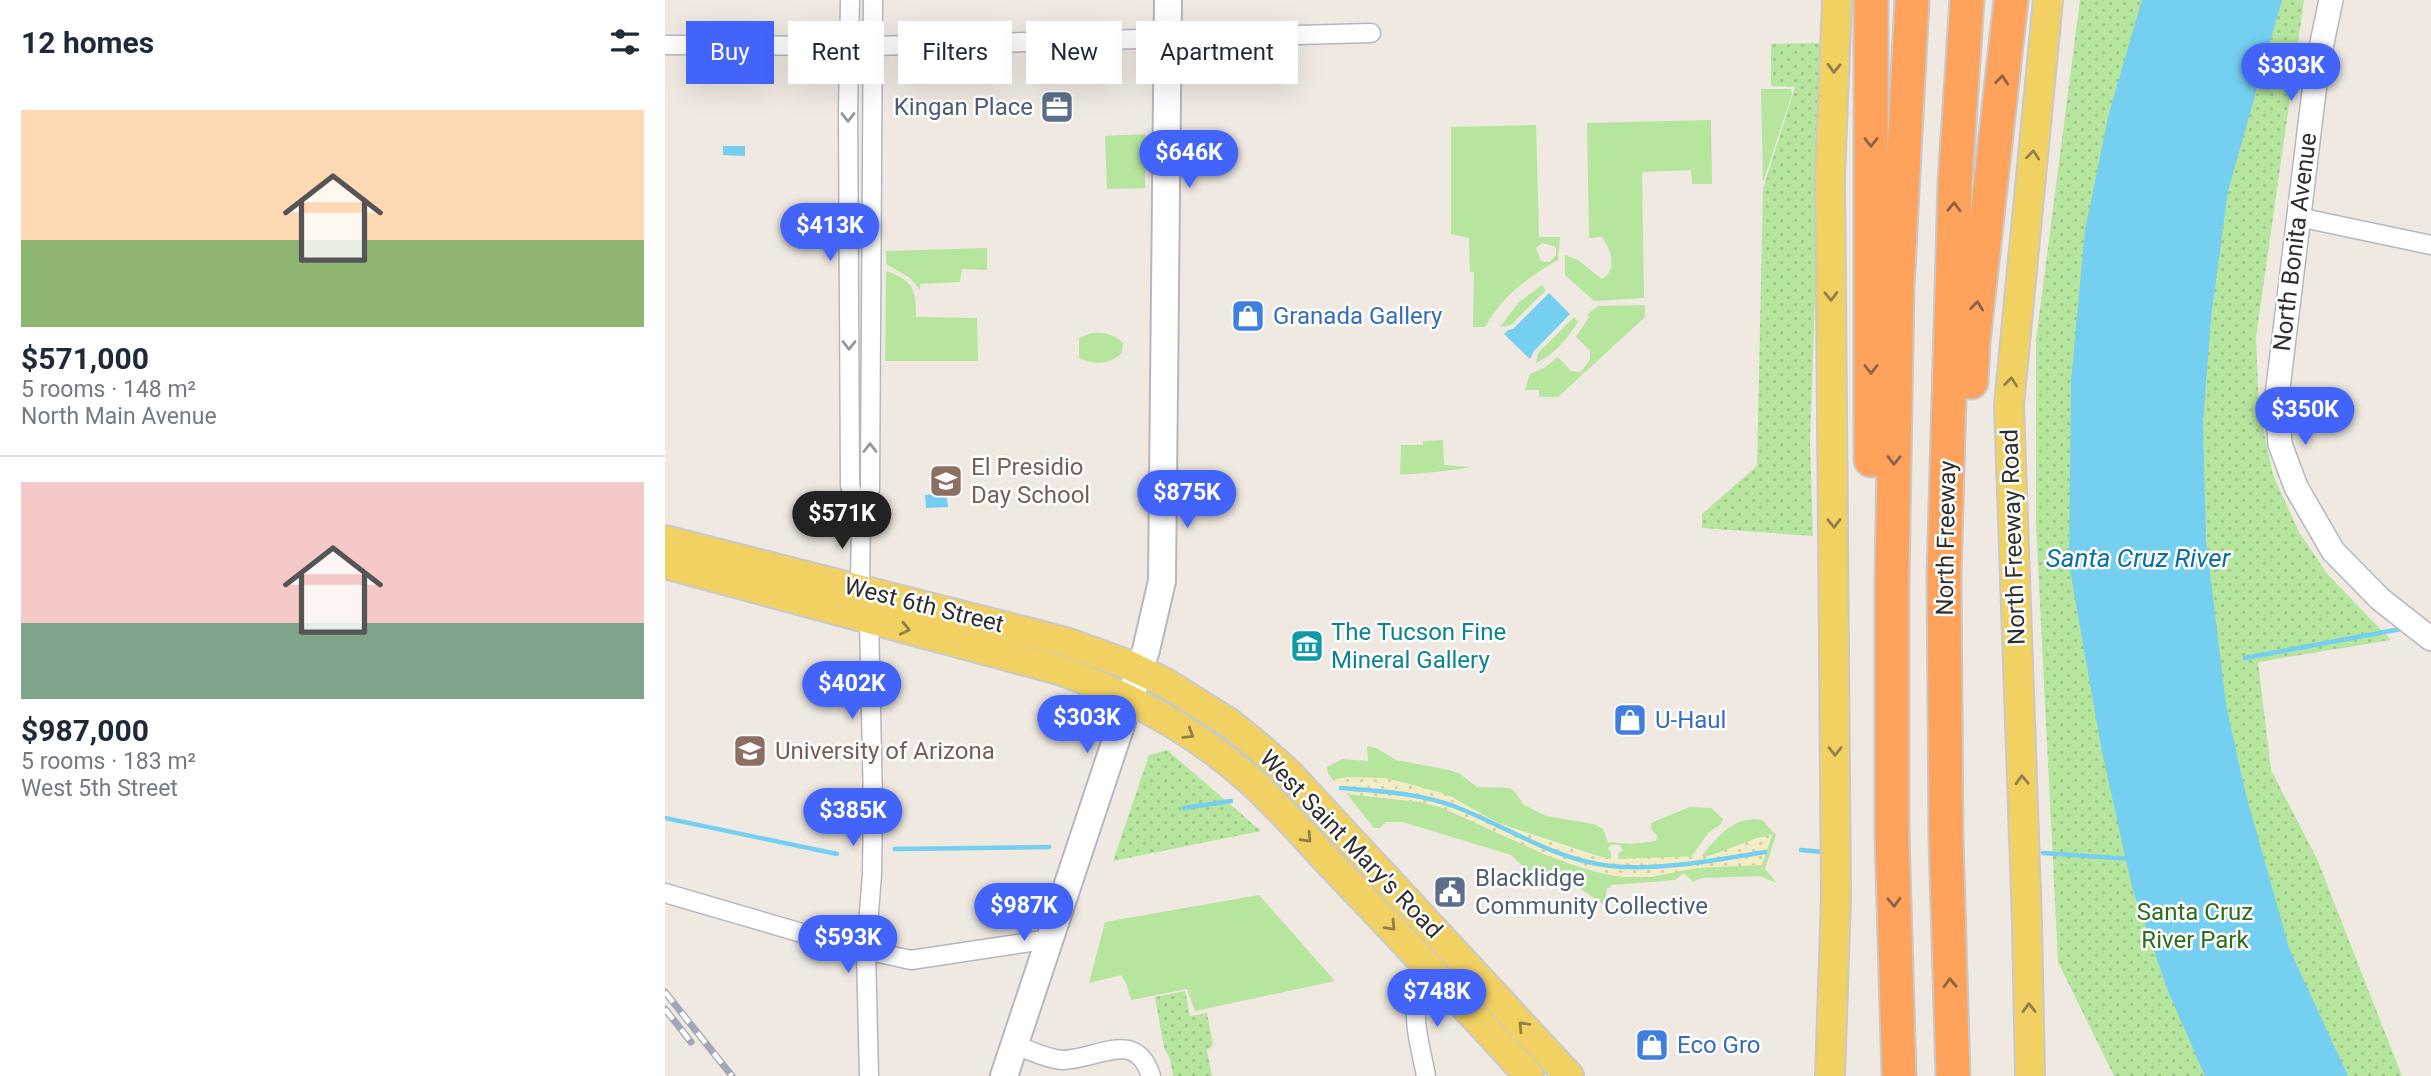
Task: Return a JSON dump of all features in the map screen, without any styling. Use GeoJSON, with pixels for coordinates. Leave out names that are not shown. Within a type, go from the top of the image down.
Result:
{"type":"FeatureCollection","features":[{"type":"Feature","properties":{"kind":"highway"},"geometry":{"type":"LineString","coordinates":[[1871,0],[1871,530],[1892,834]]}},
{"type":"Feature","properties":{"kind":"highway"},"geometry":{"type":"LineString","coordinates":[[1899,1076],[1892,834],[1892,579],[1896,287],[1912,0]]}},
{"type":"Feature","properties":{"kind":"highway","name":"North Freeway"},"geometry":{"type":"LineString","coordinates":[[1953,1076],[1946,839],[1944,575],[1955,183],[1967,0]]}},
{"type":"Feature","properties":{"kind":"highway"},"geometry":{"type":"LineString","coordinates":[[1946,839],[1973,342],[2011,0]]}},
{"type":"Feature","properties":{"kind":"main road"},"geometry":{"type":"LineString","coordinates":[[1168,0],[1168,21]]}},
{"type":"Feature","properties":{"kind":"main road"},"geometry":{"type":"LineString","coordinates":[[1830,1076],[1836,883],[1830,175],[1837,0]]}},
{"type":"Feature","properties":{"kind":"main road","name":"North Freeway Road"},"geometry":{"type":"LineString","coordinates":[[2030,1076],[2009,405],[2048,0]]}},
{"type":"Feature","properties":{"kind":"main road"},"geometry":{"type":"LineString","coordinates":[[1004,1076],[1140,669],[1158,600],[1163,553],[1167,84]]}},
{"type":"Feature","properties":{"kind":"main road","name":"West 6th Street"},"geometry":{"type":"LineString","coordinates":[[665,541],[1066,642],[1140,669]]}},
{"type":"Feature","properties":{"kind":"main road","name":"West 6th Street"},"geometry":{"type":"LineString","coordinates":[[665,564],[1059,670],[1130,699]]}},
{"type":"Feature","properties":{"kind":"main road","name":"West Saint Mary's Road"},"geometry":{"type":"LineString","coordinates":[[1140,669],[1228,722],[1289,774],[1569,1076]]}},
{"type":"Feature","properties":{"kind":"main road","name":"West Saint Mary's Road"},"geometry":{"type":"LineString","coordinates":[[1130,699],[1199,740],[1253,783],[1529,1076]]}},
{"type":"Feature","properties":{"kind":"street"},"geometry":{"type":"LineString","coordinates":[[850,0],[850,21]]}},
{"type":"Feature","properties":{"kind":"street"},"geometry":{"type":"LineString","coordinates":[[873,0],[873,21]]}},
{"type":"Feature","properties":{"kind":"street","name":"North Bonita Avenue"},"geometry":{"type":"LineString","coordinates":[[2331,0],[2317,67],[2277,396],[2280,444],[2296,487],[2333,551],[2380,599],[2431,639]]}},
{"type":"Feature","properties":{"kind":"street"},"geometry":{"type":"LineString","coordinates":[[1298,35],[1371,33]]}},
{"type":"Feature","properties":{"kind":"street"},"geometry":{"type":"LineString","coordinates":[[884,46],[1136,39]]}},
{"type":"Feature","properties":{"kind":"street"},"geometry":{"type":"LineString","coordinates":[[665,45],[788,46]]}},
{"type":"Feature","properties":{"kind":"street"},"geometry":{"type":"LineString","coordinates":[[849,84],[850,485],[854,502],[861,514]]}},
{"type":"Feature","properties":{"kind":"street"},"geometry":{"type":"LineString","coordinates":[[860,589],[861,514],[870,489],[872,84]]}},
{"type":"Feature","properties":{"kind":"street"},"geometry":{"type":"LineString","coordinates":[[2298,217],[2431,245]]}},
{"type":"Feature","properties":{"kind":"street","name":"West 6th Street"},"geometry":{"type":"LineString","coordinates":[[665,541],[727,562],[839,610]]}},
{"type":"Feature","properties":{"kind":"street"},"geometry":{"type":"LineString","coordinates":[[869,620],[873,845],[866,951],[869,1076]]}},
{"type":"Feature","properties":{"kind":"street"},"geometry":{"type":"LineString","coordinates":[[665,893],[866,951],[901,958],[924,959],[1050,939]]}},
{"type":"Feature","properties":{"kind":"street"},"geometry":{"type":"LineString","coordinates":[[1426,1076],[1416,1006],[1419,997],[1438,977]]}},
{"type":"Feature","properties":{"kind":"street"},"geometry":{"type":"LineString","coordinates":[[1015,1045],[1062,1060],[1129,1049],[1139,1053],[1151,1076]]}},
{"type":"Feature","properties":{"kind":"green space","name":"Santa Cruz River Park"},"geometry":{"type":"Polygon","coordinates":[[[2080,0],[2304,0],[2256,337],[2259,409],[2273,475],[2299,532],[2328,575],[2391,640],[2258,662],[2271,770],[2317,859],[2402,1076],[2114,1076],[2058,962],[2036,524],[2036,340],[2080,0]]]}},
{"type":"Feature","properties":{"kind":"green space"},"geometry":{"type":"Polygon","coordinates":[[[1824,43],[1810,442],[1813,536],[1702,528],[1702,514],[1757,466],[1763,189],[1795,87],[1771,86],[1771,44],[1824,43]]]}},
{"type":"Feature","properties":{"kind":"green space"},"geometry":{"type":"Polygon","coordinates":[[[1761,89],[1791,89],[1792,94],[1763,183],[1761,89]]]}},
{"type":"Feature","properties":{"kind":"green space"},"geometry":{"type":"Polygon","coordinates":[[[1711,120],[1712,184],[1692,184],[1691,170],[1642,172],[1644,298],[1594,301],[1565,275],[1565,255],[1578,260],[1602,279],[1611,265],[1610,253],[1602,237],[1589,238],[1587,123],[1711,120]]]}},
{"type":"Feature","properties":{"kind":"green space"},"geometry":{"type":"Polygon","coordinates":[[[1536,125],[1539,237],[1560,237],[1558,260],[1517,288],[1499,306],[1485,327],[1473,327],[1474,272],[1470,272],[1469,238],[1451,234],[1451,127],[1536,125]],[[1542,243],[1536,248],[1541,261],[1550,262],[1556,255],[1554,246],[1542,243]]]}},
{"type":"Feature","properties":{"kind":"green space"},"geometry":{"type":"Polygon","coordinates":[[[1145,134],[1145,188],[1107,189],[1105,136],[1145,134]]]}},
{"type":"Feature","properties":{"kind":"green space"},"geometry":{"type":"Polygon","coordinates":[[[987,248],[987,270],[962,269],[960,282],[920,284],[920,290],[910,278],[886,264],[886,251],[987,248]]]}},
{"type":"Feature","properties":{"kind":"green space"},"geometry":{"type":"Polygon","coordinates":[[[886,271],[908,283],[914,293],[916,317],[977,318],[978,361],[885,361],[886,271]]]}},
{"type":"Feature","properties":{"kind":"green space"},"geometry":{"type":"Polygon","coordinates":[[[1542,285],[1546,290],[1511,325],[1500,327],[1519,302],[1542,285]]]}},
{"type":"Feature","properties":{"kind":"green space"},"geometry":{"type":"Polygon","coordinates":[[[1645,305],[1645,317],[1558,397],[1539,397],[1539,390],[1525,390],[1530,374],[1544,368],[1558,357],[1571,371],[1581,372],[1590,360],[1590,350],[1576,337],[1589,317],[1588,314],[1598,306],[1645,305]]]}},
{"type":"Feature","properties":{"kind":"green space"},"geometry":{"type":"Polygon","coordinates":[[[1574,317],[1578,322],[1565,340],[1555,351],[1536,363],[1538,353],[1574,317]]]}},
{"type":"Feature","properties":{"kind":"green space"},"geometry":{"type":"Polygon","coordinates":[[[1091,333],[1104,333],[1116,338],[1123,343],[1122,353],[1101,363],[1079,358],[1079,338],[1091,333]]]}},
{"type":"Feature","properties":{"kind":"green space"},"geometry":{"type":"Polygon","coordinates":[[[1443,440],[1444,465],[1472,467],[1400,474],[1401,445],[1423,445],[1423,441],[1443,440]]]}},
{"type":"Feature","properties":{"kind":"green space"},"geometry":{"type":"Polygon","coordinates":[[[1367,746],[1376,748],[1396,760],[1460,774],[1477,787],[1510,788],[1524,805],[1546,816],[1594,824],[1603,829],[1608,842],[1630,844],[1656,841],[1657,835],[1651,829],[1651,823],[1690,807],[1711,808],[1723,819],[1721,824],[1709,832],[1691,857],[1618,860],[1618,854],[1623,850],[1620,845],[1611,845],[1608,848],[1611,859],[1604,858],[1498,823],[1452,797],[1399,781],[1348,777],[1333,780],[1327,767],[1342,759],[1368,761],[1367,746]]]}},
{"type":"Feature","properties":{"kind":"green space"},"geometry":{"type":"Polygon","coordinates":[[[1167,750],[1261,831],[1113,861],[1149,755],[1167,750]]]}},
{"type":"Feature","properties":{"kind":"green space"},"geometry":{"type":"Polygon","coordinates":[[[1347,794],[1421,802],[1440,807],[1570,864],[1627,877],[1705,867],[1761,865],[1771,835],[1701,857],[1720,835],[1735,824],[1752,819],[1762,820],[1776,835],[1765,869],[1777,883],[1759,876],[1701,878],[1693,882],[1684,873],[1675,880],[1611,885],[1607,888],[1603,904],[1579,888],[1543,876],[1538,881],[1511,855],[1403,822],[1386,822],[1380,828],[1374,828],[1347,794]]]}},
{"type":"Feature","properties":{"kind":"green space"},"geometry":{"type":"Polygon","coordinates":[[[1259,895],[1335,981],[1195,1011],[1187,989],[1131,1000],[1121,975],[1089,983],[1105,922],[1259,895]]]}},
{"type":"Feature","properties":{"kind":"green space"},"geometry":{"type":"Polygon","coordinates":[[[1185,991],[1190,1016],[1207,1013],[1213,1045],[1207,1050],[1212,1076],[1173,1076],[1170,1059],[1164,1048],[1155,997],[1185,991]]]}},
{"type":"Feature","properties":{"kind":"sand"},"geometry":{"type":"Polygon","coordinates":[[[1348,777],[1385,778],[1442,793],[1498,823],[1585,853],[1611,859],[1709,856],[1772,835],[1762,865],[1696,868],[1651,877],[1616,876],[1548,856],[1440,807],[1421,802],[1347,794],[1333,780],[1348,777]]]}},
{"type":"Feature","properties":{"kind":"water","name":"Santa Cruz River"},"geometry":{"type":"Polygon","coordinates":[[[2142,0],[2282,0],[2228,191],[2211,317],[2203,423],[2206,540],[2226,705],[2245,791],[2289,948],[2348,1076],[2205,1076],[2168,991],[2132,887],[2101,747],[2069,564],[2071,381],[2085,230],[2109,113],[2142,0]]]}},
{"type":"Feature","properties":{"kind":"water"},"geometry":{"type":"Polygon","coordinates":[[[723,146],[745,146],[745,156],[723,155],[723,146]]]}},
{"type":"Feature","properties":{"kind":"water"},"geometry":{"type":"Polygon","coordinates":[[[1549,293],[1570,314],[1534,351],[1530,359],[1504,334],[1513,329],[1549,293]]]}},
{"type":"Feature","properties":{"kind":"water"},"geometry":{"type":"Polygon","coordinates":[[[935,494],[947,498],[948,507],[926,508],[925,495],[935,494]]]}},
{"type":"Feature","properties":{"kind":"waterway"},"geometry":{"type":"LineString","coordinates":[[2245,658],[2406,628]]}},
{"type":"Feature","properties":{"kind":"waterway"},"geometry":{"type":"LineString","coordinates":[[1341,788],[1399,793],[1442,802],[1551,850],[1590,863],[1629,867],[1668,866],[1765,852]]}},
{"type":"Feature","properties":{"kind":"waterway"},"geometry":{"type":"LineString","coordinates":[[1184,808],[1231,801]]}},
{"type":"Feature","properties":{"kind":"waterway"},"geometry":{"type":"LineString","coordinates":[[665,818],[837,854]]}},
{"type":"Feature","properties":{"kind":"waterway"},"geometry":{"type":"LineString","coordinates":[[895,849],[1049,847]]}},
{"type":"Feature","properties":{"kind":"waterway"},"geometry":{"type":"LineString","coordinates":[[1801,850],[1822,852]]}},
{"type":"Feature","properties":{"kind":"waterway"},"geometry":{"type":"LineString","coordinates":[[2043,853],[2132,859]]}},
{"type":"Feature","properties":{"kind":"railway"},"geometry":{"type":"LineString","coordinates":[[665,992],[732,1076]]}},
{"type":"Feature","properties":{"kind":"railway"},"geometry":{"type":"LineString","coordinates":[[665,1009],[691,1042]]}},
{"type":"Feature","properties":{"kind":"place","name":"Kingan Place"},"geometry":{"type":"Point","coordinates":[1057,107]}},
{"type":"Feature","properties":{"kind":"place","name":"Granada Gallery"},"geometry":{"type":"Point","coordinates":[1248,316]}},
{"type":"Feature","properties":{"kind":"place","name":"El Presidio Day School"},"geometry":{"type":"Point","coordinates":[946,481]}},
{"type":"Feature","properties":{"kind":"place","name":"The Tucson Fine Mineral Gallery"},"geometry":{"type":"Point","coordinates":[1307,646]}},
{"type":"Feature","properties":{"kind":"place","name":"U-Haul"},"geometry":{"type":"Point","coordinates":[1630,720]}},
{"type":"Feature","properties":{"kind":"place","name":"University of Arizona"},"geometry":{"type":"Point","coordinates":[750,751]}},
{"type":"Feature","properties":{"kind":"place","name":"Blacklidge Community Collective"},"geometry":{"type":"Point","coordinates":[1450,892]}},
{"type":"Feature","properties":{"kind":"place","name":"Eco Gro"},"geometry":{"type":"Point","coordinates":[1652,1045]}}]}
